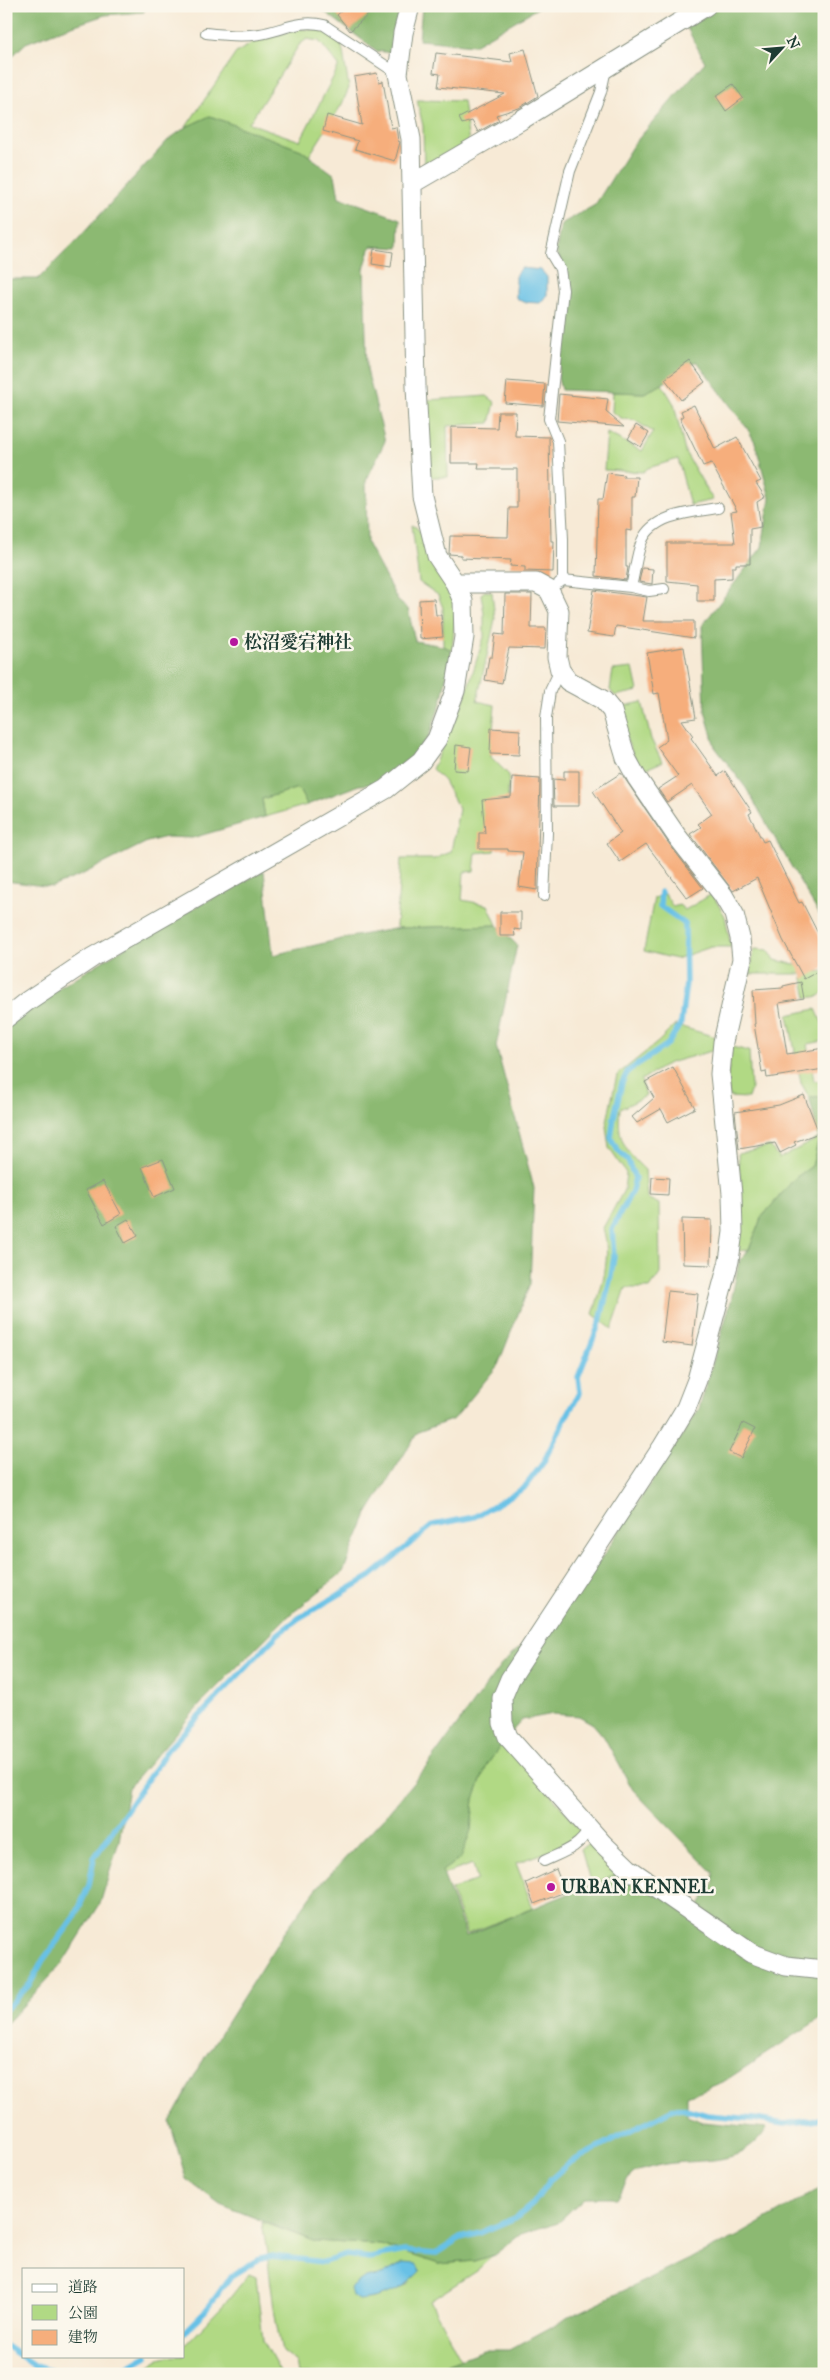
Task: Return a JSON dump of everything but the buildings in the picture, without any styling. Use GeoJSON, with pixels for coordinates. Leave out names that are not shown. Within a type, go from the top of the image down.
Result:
{"type":"FeatureCollection","features":[{"type":"Feature","properties":{"kind":"street"},"geometry":{"type":"LineString","coordinates":[[6,1018],[26,1002],[93,957],[386,789],[416,766],[436,739],[455,690],[464,637],[463,602],[455,583],[437,556],[422,496],[416,387],[411,139],[398,74],[402,33],[410,6]]}},
{"type":"Feature","properties":{"kind":"street"},"geometry":{"type":"LineString","coordinates":[[413,183],[606,69],[706,6]]}},
{"type":"Feature","properties":{"kind":"street"},"geometry":{"type":"LineString","coordinates":[[455,583],[536,583],[556,585],[559,611],[557,657],[560,670],[568,681],[603,700],[612,711],[626,758],[637,778],[676,835],[723,895],[734,914],[740,938],[742,958],[723,1042],[720,1074],[732,1194],[733,1232],[729,1261],[697,1380],[686,1408],[663,1446],[510,1678],[502,1698],[503,1723],[508,1737],[589,1829],[628,1869],[751,1953],[786,1966],[824,1970]]}},
{"type":"Feature","properties":{"kind":"lane"},"geometry":{"type":"LineString","coordinates":[[206,33],[243,37],[262,34],[296,23],[312,22],[324,25],[398,74]]}},
{"type":"Feature","properties":{"kind":"lane"},"geometry":{"type":"LineString","coordinates":[[606,69],[601,92],[570,172],[550,254],[560,268],[563,290],[548,419],[558,442],[563,539],[556,585],[631,587],[649,591],[664,589]]}},
{"type":"Feature","properties":{"kind":"lane"},"geometry":{"type":"LineString","coordinates":[[631,587],[642,541],[647,533],[674,516],[718,508]]}},
{"type":"Feature","properties":{"kind":"lane"},"geometry":{"type":"LineString","coordinates":[[544,896],[547,833],[546,718],[550,691],[560,670]]}},
{"type":"Feature","properties":{"kind":"lane"},"geometry":{"type":"LineString","coordinates":[[544,1861],[576,1847],[583,1840],[589,1829]]}},
{"type":"Feature","properties":{"kind":"green space"},"geometry":{"type":"Polygon","coordinates":[[[6,6],[144,6],[144,12],[105,15],[54,32],[26,43],[6,62],[6,6]]]}},
{"type":"Feature","properties":{"kind":"green space"},"geometry":{"type":"Polygon","coordinates":[[[317,6],[401,6],[392,53],[377,51],[317,6]]]}},
{"type":"Feature","properties":{"kind":"green space"},"geometry":{"type":"Polygon","coordinates":[[[422,6],[541,6],[474,45],[419,40],[422,6]]]}},
{"type":"Feature","properties":{"kind":"green space"},"geometry":{"type":"Polygon","coordinates":[[[717,6],[824,6],[824,923],[746,788],[715,747],[705,711],[702,626],[762,547],[770,498],[755,442],[747,428],[697,361],[659,386],[644,393],[561,390],[558,378],[567,292],[566,272],[556,251],[561,224],[595,205],[633,145],[705,62],[686,26],[717,6]]]}},
{"type":"Feature","properties":{"kind":"green space"},"geometry":{"type":"Polygon","coordinates":[[[299,29],[323,30],[342,46],[349,88],[342,104],[309,156],[301,150],[210,116],[186,127],[236,53],[255,41],[299,29]],[[307,39],[299,45],[249,123],[300,141],[339,66],[319,41],[307,39]]]}},
{"type":"Feature","properties":{"kind":"green space"},"geometry":{"type":"Polygon","coordinates":[[[417,100],[463,101],[469,143],[424,167],[423,126],[417,100]]]}},
{"type":"Feature","properties":{"kind":"green space"},"geometry":{"type":"Polygon","coordinates":[[[210,116],[301,150],[335,175],[339,197],[400,219],[399,248],[371,246],[364,269],[367,370],[385,441],[366,481],[367,543],[398,601],[408,609],[415,641],[443,646],[452,650],[441,703],[428,738],[410,758],[376,784],[359,785],[307,805],[298,788],[262,799],[265,817],[192,838],[166,837],[147,842],[81,875],[52,887],[6,881],[6,279],[38,279],[79,238],[168,140],[186,127],[210,116]]]}},
{"type":"Feature","properties":{"kind":"green space"},"geometry":{"type":"Polygon","coordinates":[[[662,384],[674,404],[685,452],[713,500],[690,505],[678,459],[648,468],[643,472],[604,470],[607,433],[642,451],[653,432],[634,420],[623,419],[612,412],[613,392],[644,393],[662,384]]]}},
{"type":"Feature","properties":{"kind":"green space"},"geometry":{"type":"Polygon","coordinates":[[[487,396],[495,402],[490,423],[447,426],[448,477],[430,477],[428,400],[487,396]]]}},
{"type":"Feature","properties":{"kind":"green space"},"geometry":{"type":"Polygon","coordinates":[[[412,525],[421,533],[431,556],[450,587],[456,608],[452,650],[443,646],[443,608],[438,595],[419,582],[412,525]]]}},
{"type":"Feature","properties":{"kind":"green space"},"geometry":{"type":"Polygon","coordinates":[[[485,591],[492,592],[495,619],[477,701],[495,705],[491,757],[509,775],[506,827],[494,851],[476,853],[474,871],[464,872],[462,900],[488,905],[497,925],[399,928],[396,926],[401,859],[434,859],[451,852],[459,809],[444,781],[432,769],[463,703],[484,637],[484,614],[481,594],[485,591]]]}},
{"type":"Feature","properties":{"kind":"green space"},"geometry":{"type":"Polygon","coordinates":[[[633,668],[638,691],[615,696],[610,690],[613,670],[633,668]]]}},
{"type":"Feature","properties":{"kind":"green space"},"geometry":{"type":"Polygon","coordinates":[[[642,702],[651,739],[662,762],[641,771],[627,741],[620,707],[642,702]]]}},
{"type":"Feature","properties":{"kind":"green space"},"geometry":{"type":"Polygon","coordinates":[[[298,788],[307,805],[265,817],[262,799],[298,788]]]}},
{"type":"Feature","properties":{"kind":"green space"},"geometry":{"type":"Polygon","coordinates":[[[264,871],[273,955],[399,928],[497,925],[517,945],[496,1046],[534,1188],[530,1284],[498,1365],[454,1419],[418,1432],[367,1514],[343,1572],[285,1619],[205,1699],[128,1788],[119,1841],[100,1904],[62,1964],[6,2024],[6,1026],[28,1007],[158,927],[264,871]]]}},
{"type":"Feature","properties":{"kind":"green space"},"geometry":{"type":"Polygon","coordinates":[[[665,894],[673,907],[679,905],[685,910],[712,894],[725,916],[731,947],[711,947],[676,959],[644,951],[654,898],[665,894]]]}},
{"type":"Feature","properties":{"kind":"green space"},"geometry":{"type":"Polygon","coordinates":[[[754,949],[768,950],[775,960],[799,965],[810,961],[817,972],[824,971],[824,992],[820,996],[807,998],[802,974],[750,974],[754,949]]]}},
{"type":"Feature","properties":{"kind":"green space"},"geometry":{"type":"Polygon","coordinates":[[[816,1009],[824,1027],[824,1041],[808,1044],[814,1081],[824,1080],[824,1096],[809,1097],[801,1083],[788,1015],[816,1009]]]}},
{"type":"Feature","properties":{"kind":"green space"},"geometry":{"type":"Polygon","coordinates":[[[675,1025],[716,1037],[715,1050],[669,1063],[641,1080],[646,1096],[620,1109],[621,1136],[627,1150],[645,1170],[647,1198],[659,1204],[660,1274],[650,1288],[626,1288],[612,1329],[593,1314],[605,1271],[606,1239],[603,1228],[624,1190],[626,1173],[609,1148],[606,1126],[617,1075],[658,1042],[675,1025]]]}},
{"type":"Feature","properties":{"kind":"green space"},"geometry":{"type":"Polygon","coordinates":[[[732,1047],[749,1051],[751,1089],[748,1098],[729,1097],[728,1075],[732,1047]]]}},
{"type":"Feature","properties":{"kind":"green space"},"geometry":{"type":"Polygon","coordinates":[[[824,1096],[824,2016],[723,2082],[687,2096],[687,2116],[702,2122],[767,2128],[756,2142],[743,2152],[713,2160],[665,2164],[636,2172],[631,2175],[617,2198],[584,2198],[558,2222],[521,2234],[494,2255],[475,2261],[439,2264],[381,2245],[313,2241],[220,2204],[186,2179],[170,2122],[205,2057],[283,1934],[317,1888],[389,1812],[428,1765],[501,1665],[580,1591],[699,1409],[731,1301],[739,1262],[749,1250],[761,1218],[795,1178],[812,1166],[819,1138],[809,1097],[824,1096]],[[553,1714],[522,1720],[505,1739],[487,1765],[474,1799],[471,1830],[461,1858],[442,1871],[466,1936],[621,1872],[698,1907],[714,1883],[713,1872],[633,1790],[604,1737],[593,1724],[579,1716],[553,1714]]]}},
{"type":"Feature","properties":{"kind":"green space"},"geometry":{"type":"Polygon","coordinates":[[[819,1138],[812,1166],[795,1178],[761,1218],[749,1250],[737,1251],[741,1190],[738,1153],[770,1146],[779,1158],[819,1138]]]}},
{"type":"Feature","properties":{"kind":"green space"},"geometry":{"type":"Polygon","coordinates":[[[505,1739],[579,1828],[578,1834],[575,1840],[567,1845],[516,1863],[533,1908],[467,1934],[451,1890],[477,1880],[473,1864],[442,1875],[442,1871],[471,1830],[474,1799],[487,1765],[505,1739]]]}},
{"type":"Feature","properties":{"kind":"green space"},"geometry":{"type":"Polygon","coordinates":[[[590,1842],[621,1872],[591,1885],[581,1849],[590,1842]]]}},
{"type":"Feature","properties":{"kind":"green space"},"geometry":{"type":"Polygon","coordinates":[[[824,2186],[824,2374],[433,2374],[449,2363],[484,2350],[509,2350],[575,2314],[738,2236],[824,2186]]]}},
{"type":"Feature","properties":{"kind":"green space"},"geometry":{"type":"Polygon","coordinates":[[[262,2222],[313,2241],[381,2245],[439,2264],[475,2261],[494,2255],[476,2271],[430,2301],[461,2359],[433,2374],[298,2374],[296,2362],[282,2351],[262,2222]],[[403,2263],[382,2275],[365,2278],[371,2299],[409,2284],[403,2263]]]}},
{"type":"Feature","properties":{"kind":"green space"},"geometry":{"type":"Polygon","coordinates":[[[249,2274],[256,2277],[263,2341],[281,2374],[143,2374],[151,2364],[160,2359],[185,2358],[185,2345],[229,2299],[249,2274]]]}},
{"type":"Feature","properties":{"kind":"water"},"geometry":{"type":"Polygon","coordinates":[[[521,268],[541,270],[547,277],[547,295],[540,303],[523,302],[516,298],[516,274],[521,268]]]}},
{"type":"Feature","properties":{"kind":"water"},"geometry":{"type":"Polygon","coordinates":[[[403,2263],[416,2264],[421,2271],[401,2288],[385,2295],[359,2300],[353,2296],[351,2288],[365,2278],[382,2275],[403,2263]]]}},
{"type":"Feature","properties":{"kind":"waterway"},"geometry":{"type":"LineString","coordinates":[[6,2009],[30,1984],[43,1960],[75,1917],[89,1885],[94,1858],[168,1749],[278,1634],[299,1618],[371,1576],[433,1525],[474,1517],[524,1488],[543,1463],[580,1393],[578,1377],[600,1322],[611,1276],[614,1256],[612,1229],[632,1191],[635,1178],[627,1159],[618,1151],[611,1138],[622,1083],[628,1071],[668,1044],[681,1023],[686,983],[685,924],[660,906],[661,892]]}},
{"type":"Feature","properties":{"kind":"waterway"},"geometry":{"type":"LineString","coordinates":[[185,2331],[207,2309],[231,2276],[257,2260],[272,2256],[324,2262],[346,2255],[370,2258],[404,2251],[435,2254],[460,2238],[480,2233],[517,2217],[533,2204],[551,2179],[569,2163],[671,2110],[682,2108],[707,2115],[785,2124],[824,2118]]}},
{"type":"Feature","properties":{"kind":"waterway"},"geometry":{"type":"LineString","coordinates":[[6,2346],[22,2357]]}},
{"type":"Feature","properties":{"kind":"waterway"},"geometry":{"type":"LineString","coordinates":[[23,2358],[35,2366],[62,2374]]}},
{"type":"Feature","properties":{"kind":"waterway"},"geometry":{"type":"LineString","coordinates":[[116,2374],[144,2358]]}},
{"type":"Feature","properties":{"kind":"place","name":"松沼愛宕神社"},"geometry":{"type":"Point","coordinates":[234,642]}},
{"type":"Feature","properties":{"kind":"place","name":"URBAN KENNEL"},"geometry":{"type":"Point","coordinates":[551,1887]}}]}
